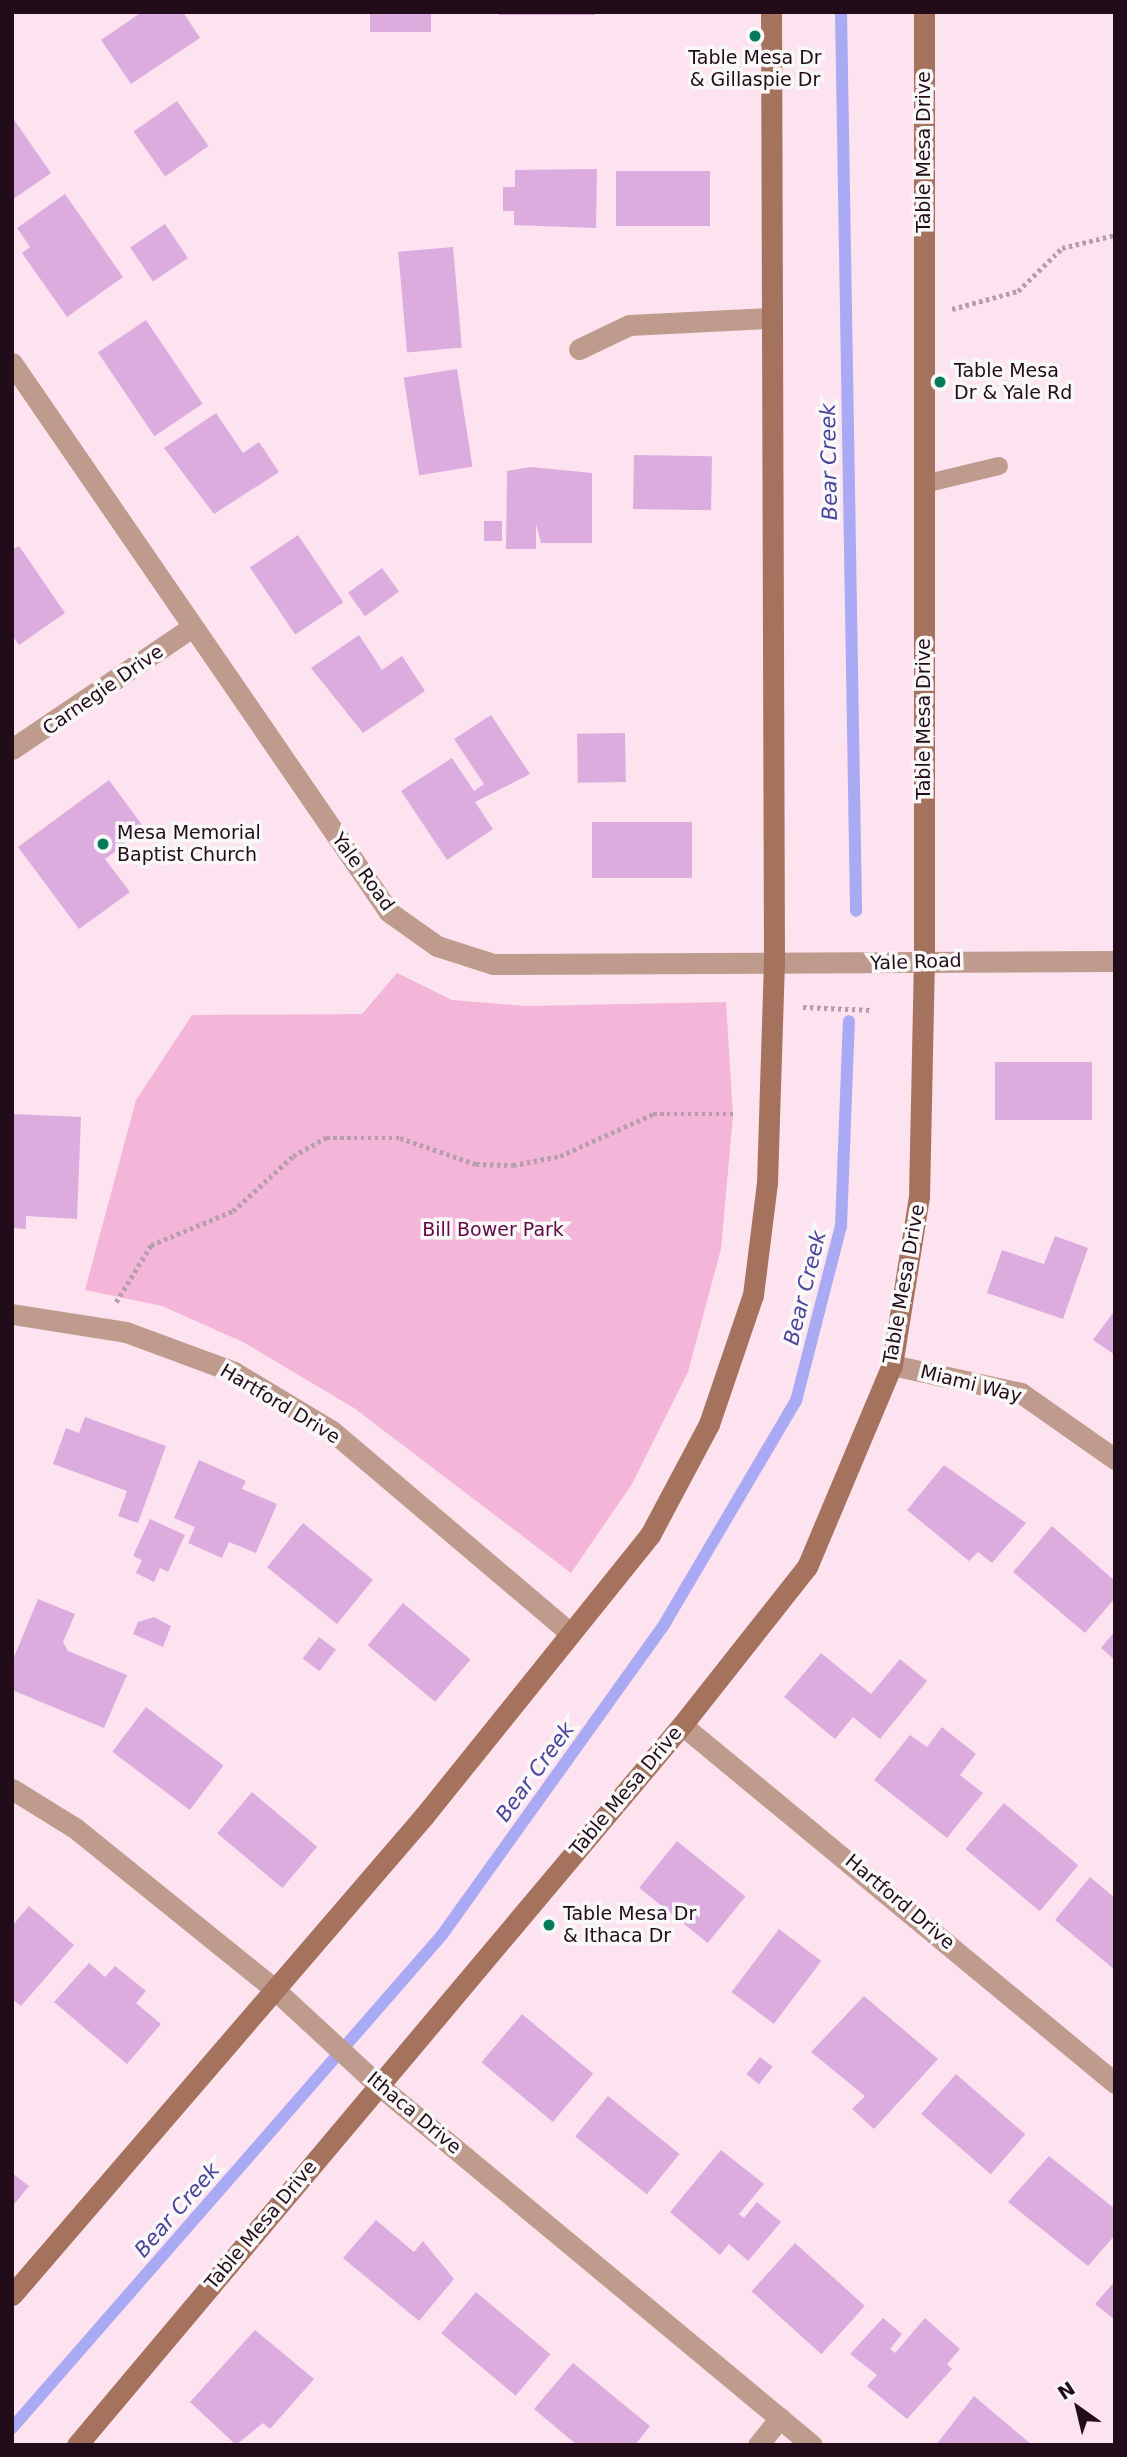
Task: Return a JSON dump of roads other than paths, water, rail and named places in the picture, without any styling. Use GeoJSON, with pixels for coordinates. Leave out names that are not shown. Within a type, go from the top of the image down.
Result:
{"type":"FeatureCollection","features":[{"type":"Feature","properties":{"kind":"street"},"geometry":{"type":"LineString","coordinates":[[12,2295],[273,1987],[424,1816],[650,1535],[709,1424],[753,1295],[767,1183],[774,962],[769,318],[771,12]]}},
{"type":"Feature","properties":{"kind":"street","name":"Table Mesa Drive"},"geometry":{"type":"LineString","coordinates":[[78,2445],[377,2084],[682,1726],[807,1567],[892,1365],[919,1197],[925,962],[924,12]]}},
{"type":"Feature","properties":{"kind":"street"},"geometry":{"type":"LineString","coordinates":[[579,349],[629,325],[769,318]]}},
{"type":"Feature","properties":{"kind":"street","name":"Yale Road"},"geometry":{"type":"LineString","coordinates":[[12,363],[389,912],[437,946],[493,964],[1115,961]]}},
{"type":"Feature","properties":{"kind":"street","name":"Carnegie Drive"},"geometry":{"type":"LineString","coordinates":[[12,749],[192,627]]}},
{"type":"Feature","properties":{"kind":"street","name":"Hartford Drive"},"geometry":{"type":"LineString","coordinates":[[12,1314],[106,1329],[234,1372],[332,1431],[570,1633]]}},
{"type":"Feature","properties":{"kind":"street","name":"Miami Way"},"geometry":{"type":"LineString","coordinates":[[892,1365],[1021,1393],[1115,1459]]}},
{"type":"Feature","properties":{"kind":"street","name":"Hartford Drive"},"geometry":{"type":"LineString","coordinates":[[682,1726],[1115,2083]]}},
{"type":"Feature","properties":{"kind":"street","name":"Ithaca Drive"},"geometry":{"type":"LineString","coordinates":[[12,1789],[75,1828],[273,1987],[377,2084],[812,2445]]}},
{"type":"Feature","properties":{"kind":"street"},"geometry":{"type":"LineString","coordinates":[[758,2445],[780,2418]]}},
{"type":"Feature","properties":{"kind":"lane"},"geometry":{"type":"LineString","coordinates":[[924,484],[999,466]]}},
{"type":"Feature","properties":{"kind":"waterway","name":"Bear Creek"},"geometry":{"type":"LineString","coordinates":[[841,12],[856,911]]}},
{"type":"Feature","properties":{"kind":"waterway","name":"Bear Creek"},"geometry":{"type":"LineString","coordinates":[[12,2428],[442,1935],[665,1623],[796,1401],[841,1226],[849,1021]]}},
{"type":"Feature","properties":{"kind":"place","name":"Table Mesa Dr & Gillaspie Dr"},"geometry":{"type":"Point","coordinates":[755,36]}},
{"type":"Feature","properties":{"kind":"place","name":"Table Mesa Dr & Yale Rd"},"geometry":{"type":"Point","coordinates":[940,382]}},
{"type":"Feature","properties":{"kind":"place","name":"Mesa Memorial Baptist Church"},"geometry":{"type":"Point","coordinates":[103,844]}},
{"type":"Feature","properties":{"kind":"place","name":"Table Mesa Dr & Ithaca Dr"},"geometry":{"type":"Point","coordinates":[549,1925]}},
{"type":"Feature","properties":{"kind":"park label","name":"Bill Bower Park"},"geometry":{"type":"Point","coordinates":[493,1230]}}]}
